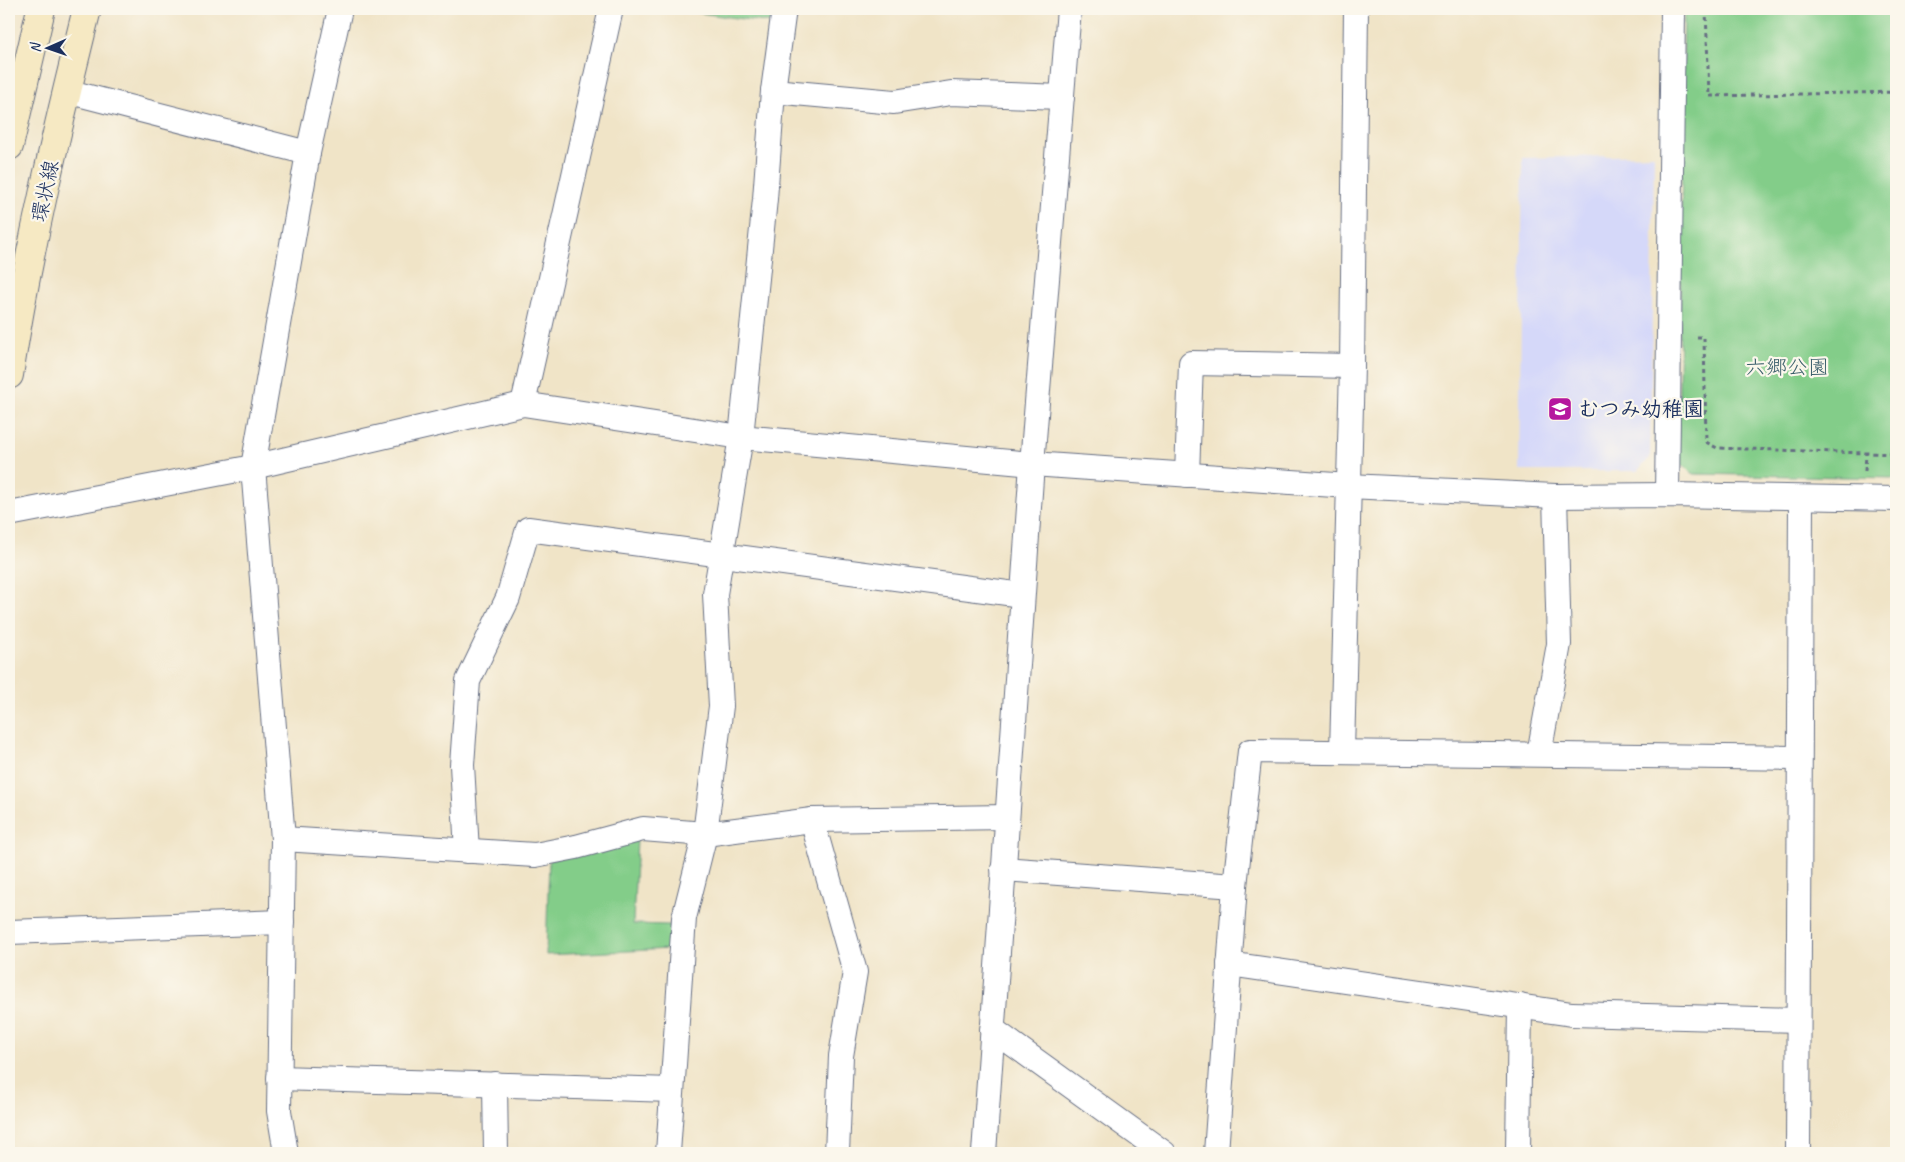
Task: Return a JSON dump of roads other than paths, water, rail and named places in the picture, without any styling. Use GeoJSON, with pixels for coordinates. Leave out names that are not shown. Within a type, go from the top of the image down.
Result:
{"type":"FeatureCollection","features":[{"type":"Feature","properties":{"kind":"street"},"geometry":{"type":"LineString","coordinates":[[9,146],[41,9]]}},
{"type":"Feature","properties":{"kind":"street","name":"環状線"},"geometry":{"type":"LineString","coordinates":[[9,375],[20,302],[66,92],[87,9]]}},
{"type":"Feature","properties":{"kind":"street"},"geometry":{"type":"LineString","coordinates":[[286,1153],[279,1111],[283,839],[254,467],[308,153],[340,9]]}},
{"type":"Feature","properties":{"kind":"street"},"geometry":{"type":"LineString","coordinates":[[523,404],[611,9]]}},
{"type":"Feature","properties":{"kind":"street"},"geometry":{"type":"LineString","coordinates":[[668,1153],[684,918],[705,834],[722,706],[715,594],[741,437],[765,199],[773,90],[784,9]]}},
{"type":"Feature","properties":{"kind":"street"},"geometry":{"type":"LineString","coordinates":[[984,1153],[1022,595],[1069,9]]}},
{"type":"Feature","properties":{"kind":"street"},"geometry":{"type":"LineString","coordinates":[[1342,752],[1352,366],[1356,9]]}},
{"type":"Feature","properties":{"kind":"street"},"geometry":{"type":"LineString","coordinates":[[1667,494],[1673,9]]}},
{"type":"Feature","properties":{"kind":"street"},"geometry":{"type":"LineString","coordinates":[[773,90],[894,102],[951,93],[1062,97]]}},
{"type":"Feature","properties":{"kind":"street"},"geometry":{"type":"LineString","coordinates":[[66,92],[308,153]]}},
{"type":"Feature","properties":{"kind":"street"},"geometry":{"type":"LineString","coordinates":[[1187,475],[1191,363],[1352,366]]}},
{"type":"Feature","properties":{"kind":"street"},"geometry":{"type":"LineString","coordinates":[[9,514],[254,467],[523,404],[741,437],[1032,464],[1187,475],[1349,486],[1555,496],[1667,494],[1896,499]]}},
{"type":"Feature","properties":{"kind":"street"},"geometry":{"type":"LineString","coordinates":[[1539,754],[1559,644],[1555,496]]}},
{"type":"Feature","properties":{"kind":"street"},"geometry":{"type":"LineString","coordinates":[[1798,1153],[1798,758],[1801,498]]}},
{"type":"Feature","properties":{"kind":"street"},"geometry":{"type":"LineString","coordinates":[[467,851],[462,765],[468,681],[508,598],[528,529],[1022,595]]}},
{"type":"Feature","properties":{"kind":"street"},"geometry":{"type":"LineString","coordinates":[[1216,1153],[1235,886],[1250,751],[1798,758]]}},
{"type":"Feature","properties":{"kind":"street"},"geometry":{"type":"LineString","coordinates":[[283,839],[534,855],[576,847],[643,829],[705,834],[812,820],[1007,817]]}},
{"type":"Feature","properties":{"kind":"street"},"geometry":{"type":"LineString","coordinates":[[812,820],[855,972],[841,1056],[836,1153]]}},
{"type":"Feature","properties":{"kind":"street"},"geometry":{"type":"LineString","coordinates":[[1003,869],[1235,886]]}},
{"type":"Feature","properties":{"kind":"street"},"geometry":{"type":"LineString","coordinates":[[9,932],[282,922]]}},
{"type":"Feature","properties":{"kind":"street"},"geometry":{"type":"LineString","coordinates":[[1229,964],[1572,1014],[1798,1020]]}},
{"type":"Feature","properties":{"kind":"street"},"geometry":{"type":"LineString","coordinates":[[1518,1151],[1520,1006]]}},
{"type":"Feature","properties":{"kind":"street"},"geometry":{"type":"LineString","coordinates":[[992,1029],[1164,1153]]}},
{"type":"Feature","properties":{"kind":"street"},"geometry":{"type":"LineString","coordinates":[[279,1078],[672,1090]]}},
{"type":"Feature","properties":{"kind":"street"},"geometry":{"type":"LineString","coordinates":[[494,1084],[496,1153]]}},
{"type":"Feature","properties":{"kind":"place","name":"むつみ幼稚園"},"geometry":{"type":"Point","coordinates":[1560,409]}},
{"type":"Feature","properties":{"kind":"park label","name":"六郷公園"},"geometry":{"type":"Point","coordinates":[1787,367]}}]}
